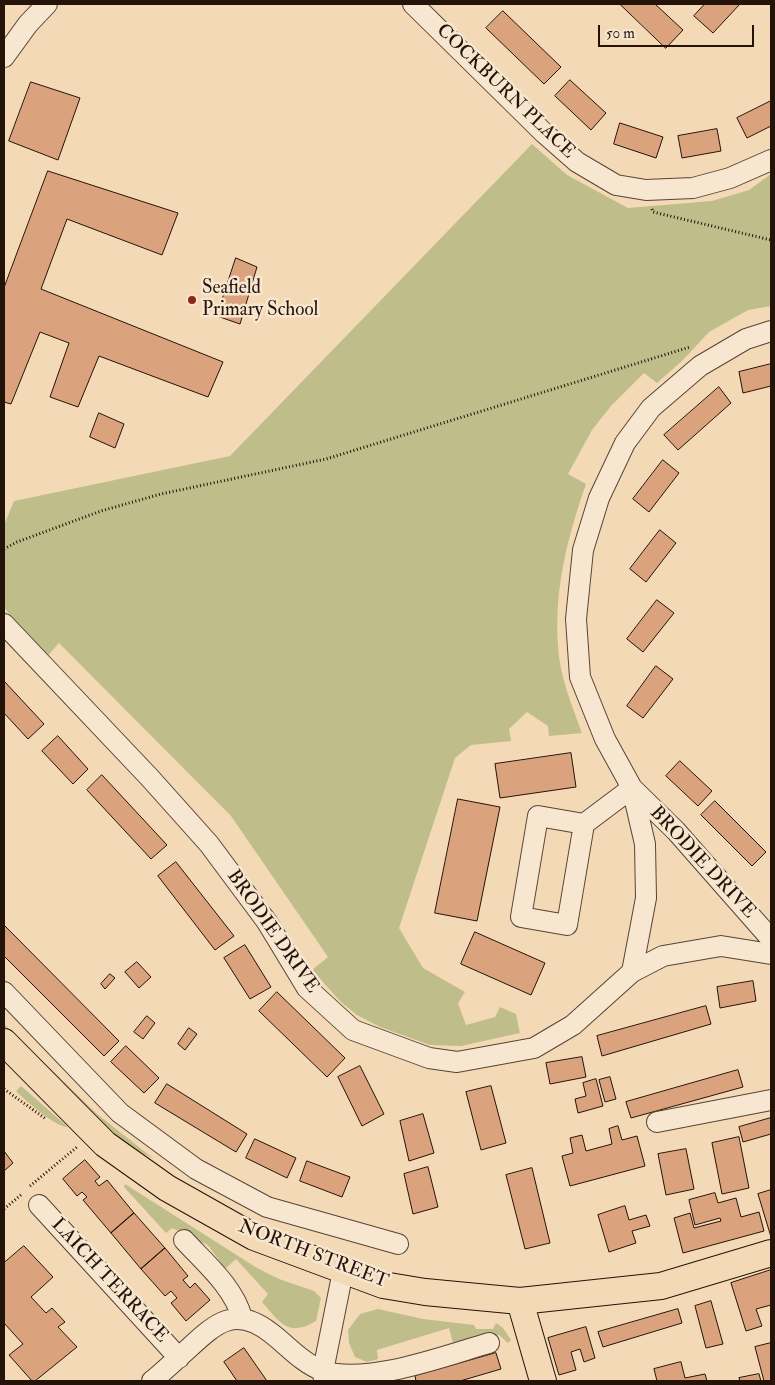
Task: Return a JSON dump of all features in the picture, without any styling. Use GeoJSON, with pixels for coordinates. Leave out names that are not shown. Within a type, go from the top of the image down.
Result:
{"type":"FeatureCollection","features":[{"type":"Feature","properties":{"kind":"main road","name":"NORTH STREET"},"geometry":{"type":"LineString","coordinates":[[4,1042],[105,1144],[167,1188],[254,1237],[383,1285],[425,1292],[520,1301],[597,1295],[661,1286],[771,1253]]}},
{"type":"Feature","properties":{"kind":"main road"},"geometry":{"type":"LineString","coordinates":[[520,1301],[543,1381]]}},
{"type":"Feature","properties":{"kind":"street"},"geometry":{"type":"LineString","coordinates":[[4,57],[28,24],[48,4]]}},
{"type":"Feature","properties":{"kind":"street","name":"COCKBURN PLACE"},"geometry":{"type":"LineString","coordinates":[[413,4],[544,133],[577,162],[616,185],[646,190],[693,188],[730,178],[771,160]]}},
{"type":"Feature","properties":{"kind":"street","name":"BRODIE DRIVE"},"geometry":{"type":"LineString","coordinates":[[632,972],[646,898],[645,844],[632,788],[605,739],[580,677],[576,620],[583,550],[599,498],[625,443],[650,408],[700,366],[746,339],[771,331]]}},
{"type":"Feature","properties":{"kind":"street","name":"BRODIE DRIVE"},"geometry":{"type":"LineString","coordinates":[[4,624],[150,778],[209,844],[267,922],[307,988],[353,1030],[429,1058],[457,1062],[497,1056],[534,1048],[573,1024],[632,972],[663,956],[721,946],[771,954]]}},
{"type":"Feature","properties":{"kind":"street"},"geometry":{"type":"LineString","coordinates":[[584,824],[538,816],[521,917],[567,925],[584,824],[632,788]]}},
{"type":"Feature","properties":{"kind":"street","name":"BRODIE DRIVE"},"geometry":{"type":"LineString","coordinates":[[632,788],[676,830],[771,939]]}},
{"type":"Feature","properties":{"kind":"street"},"geometry":{"type":"LineString","coordinates":[[4,992],[120,1113],[196,1169],[267,1207],[398,1244]]}},
{"type":"Feature","properties":{"kind":"street"},"geometry":{"type":"LineString","coordinates":[[657,1122],[771,1100]]}},
{"type":"Feature","properties":{"kind":"street","name":"LAICH TERRACE"},"geometry":{"type":"LineString","coordinates":[[39,1205],[179,1358]]}},
{"type":"Feature","properties":{"kind":"street"},"geometry":{"type":"LineString","coordinates":[[184,1240],[239,1305],[242,1318]]}},
{"type":"Feature","properties":{"kind":"street"},"geometry":{"type":"LineString","coordinates":[[323,1376],[343,1271]]}},
{"type":"Feature","properties":{"kind":"street"},"geometry":{"type":"LineString","coordinates":[[152,1381],[222,1321],[242,1318],[270,1332],[323,1376],[382,1373],[489,1343]]}},
{"type":"Feature","properties":{"kind":"path"},"geometry":{"type":"LineString","coordinates":[[646,190],[653,212],[771,240]]}},
{"type":"Feature","properties":{"kind":"path"},"geometry":{"type":"LineString","coordinates":[[4,549],[17,542],[101,511],[161,494],[326,459],[692,346]]}},
{"type":"Feature","properties":{"kind":"path"},"geometry":{"type":"LineString","coordinates":[[4,1089],[54,1124]]}},
{"type":"Feature","properties":{"kind":"path"},"geometry":{"type":"LineString","coordinates":[[4,1209],[80,1145],[73,1139]]}},
{"type":"Feature","properties":{"kind":"shaded area"},"geometry":{"type":"Polygon","coordinates":[[[532,144],[567,175],[628,208],[712,201],[749,190],[771,174],[771,306],[748,310],[709,332],[683,360],[657,383],[644,373],[611,406],[592,430],[568,474],[586,484],[573,523],[560,583],[557,624],[558,645],[563,679],[582,733],[549,736],[548,726],[527,712],[509,729],[511,741],[471,745],[455,758],[399,928],[423,968],[465,992],[458,1003],[466,1025],[495,1017],[500,1007],[516,1014],[520,1033],[461,1046],[430,1045],[380,1027],[357,1015],[341,1002],[312,970],[328,957],[231,816],[59,643],[44,660],[4,607],[4,525],[14,501],[230,456],[532,144]]]}},
{"type":"Feature","properties":{"kind":"shaded area"},"geometry":{"type":"Polygon","coordinates":[[[4,1024],[97,1114],[154,1159],[106,1134],[4,1040],[4,1024]]]}},
{"type":"Feature","properties":{"kind":"shaded area"},"geometry":{"type":"Polygon","coordinates":[[[21,1086],[68,1127],[62,1126],[48,1118],[26,1100],[16,1091],[21,1086]]]}},
{"type":"Feature","properties":{"kind":"shaded area"},"geometry":{"type":"Polygon","coordinates":[[[125,1184],[257,1268],[279,1279],[314,1291],[321,1298],[316,1321],[306,1326],[291,1328],[279,1321],[262,1302],[268,1294],[236,1259],[225,1269],[208,1245],[172,1228],[166,1233],[124,1187],[125,1184]]]}},
{"type":"Feature","properties":{"kind":"shaded area"},"geometry":{"type":"Polygon","coordinates":[[[378,1309],[423,1319],[474,1325],[476,1329],[493,1329],[496,1323],[503,1328],[511,1340],[508,1343],[499,1335],[486,1335],[453,1343],[449,1328],[377,1350],[378,1359],[367,1362],[355,1357],[349,1343],[348,1330],[360,1314],[378,1309]]]}},
{"type":"Feature","properties":{"kind":"building"},"geometry":{"type":"Polygon","coordinates":[[[620,4],[655,4],[683,30],[666,48],[620,4]]]}},
{"type":"Feature","properties":{"kind":"building"},"geometry":{"type":"Polygon","coordinates":[[[705,4],[740,4],[713,33],[694,16],[705,4]]]}},
{"type":"Feature","properties":{"kind":"building"},"geometry":{"type":"Polygon","coordinates":[[[503,11],[561,67],[544,84],[486,28],[503,11]]]}},
{"type":"Feature","properties":{"kind":"building"},"geometry":{"type":"Polygon","coordinates":[[[570,80],[606,113],[591,130],[555,96],[570,80]]]}},
{"type":"Feature","properties":{"kind":"building"},"geometry":{"type":"Polygon","coordinates":[[[31,82],[80,98],[58,160],[9,141],[31,82]]]}},
{"type":"Feature","properties":{"kind":"building"},"geometry":{"type":"Polygon","coordinates":[[[771,101],[771,126],[747,138],[737,118],[771,101]]]}},
{"type":"Feature","properties":{"kind":"building"},"geometry":{"type":"Polygon","coordinates":[[[620,123],[663,137],[656,158],[614,144],[620,123]]]}},
{"type":"Feature","properties":{"kind":"building"},"geometry":{"type":"Polygon","coordinates":[[[717,129],[721,151],[682,158],[678,136],[717,129]]]}},
{"type":"Feature","properties":{"kind":"building"},"geometry":{"type":"Polygon","coordinates":[[[48,171],[178,213],[162,255],[67,219],[41,289],[223,362],[208,397],[99,356],[78,407],[50,397],[69,343],[40,332],[11,404],[4,402],[4,288],[48,171]]]}},
{"type":"Feature","properties":{"kind":"building"},"geometry":{"type":"Polygon","coordinates":[[[236,258],[257,267],[240,324],[217,316],[236,258]]]}},
{"type":"Feature","properties":{"kind":"building"},"geometry":{"type":"Polygon","coordinates":[[[771,364],[771,386],[743,393],[739,372],[771,364]]]}},
{"type":"Feature","properties":{"kind":"building"},"geometry":{"type":"Polygon","coordinates":[[[719,387],[731,403],[678,450],[664,435],[719,387]]]}},
{"type":"Feature","properties":{"kind":"building"},"geometry":{"type":"Polygon","coordinates":[[[99,413],[124,424],[115,448],[90,437],[99,413]]]}},
{"type":"Feature","properties":{"kind":"building"},"geometry":{"type":"Polygon","coordinates":[[[663,460],[679,473],[649,512],[633,499],[663,460]]]}},
{"type":"Feature","properties":{"kind":"building"},"geometry":{"type":"Polygon","coordinates":[[[660,530],[676,543],[646,582],[630,569],[660,530]]]}},
{"type":"Feature","properties":{"kind":"building"},"geometry":{"type":"Polygon","coordinates":[[[657,600],[674,613],[643,652],[627,639],[657,600]]]}},
{"type":"Feature","properties":{"kind":"building"},"geometry":{"type":"Polygon","coordinates":[[[656,666],[673,679],[643,718],[627,706],[656,666]]]}},
{"type":"Feature","properties":{"kind":"building"},"geometry":{"type":"Polygon","coordinates":[[[4,681],[44,724],[28,739],[4,713],[4,681]]]}},
{"type":"Feature","properties":{"kind":"building"},"geometry":{"type":"Polygon","coordinates":[[[58,736],[88,769],[73,784],[42,751],[58,736]]]}},
{"type":"Feature","properties":{"kind":"building"},"geometry":{"type":"Polygon","coordinates":[[[571,753],[576,787],[500,798],[495,764],[571,753]]]}},
{"type":"Feature","properties":{"kind":"building"},"geometry":{"type":"Polygon","coordinates":[[[680,761],[712,791],[698,806],[666,776],[680,761]]]}},
{"type":"Feature","properties":{"kind":"building"},"geometry":{"type":"Polygon","coordinates":[[[102,775],[167,845],[151,859],[87,790],[102,775]]]}},
{"type":"Feature","properties":{"kind":"building"},"geometry":{"type":"Polygon","coordinates":[[[458,799],[500,807],[477,921],[435,913],[458,799]]]}},
{"type":"Feature","properties":{"kind":"building"},"geometry":{"type":"Polygon","coordinates":[[[715,801],[766,852],[752,866],[701,815],[715,801]]]}},
{"type":"Feature","properties":{"kind":"building"},"geometry":{"type":"Polygon","coordinates":[[[176,862],[234,936],[215,950],[158,876],[176,862]]]}},
{"type":"Feature","properties":{"kind":"building"},"geometry":{"type":"Polygon","coordinates":[[[4,925],[119,1041],[104,1056],[4,956],[4,925]]]}},
{"type":"Feature","properties":{"kind":"building"},"geometry":{"type":"Polygon","coordinates":[[[475,932],[545,963],[531,995],[461,964],[475,932]]]}},
{"type":"Feature","properties":{"kind":"building"},"geometry":{"type":"Polygon","coordinates":[[[245,945],[271,987],[250,999],[224,958],[245,945]]]}},
{"type":"Feature","properties":{"kind":"building"},"geometry":{"type":"Polygon","coordinates":[[[137,962],[151,977],[139,988],[125,972],[137,962]]]}},
{"type":"Feature","properties":{"kind":"building"},"geometry":{"type":"Polygon","coordinates":[[[110,974],[115,978],[105,989],[101,984],[110,974]]]}},
{"type":"Feature","properties":{"kind":"building"},"geometry":{"type":"Polygon","coordinates":[[[753,981],[756,1001],[720,1008],[717,987],[753,981]]]}},
{"type":"Feature","properties":{"kind":"building"},"geometry":{"type":"Polygon","coordinates":[[[277,992],[345,1058],[327,1077],[259,1011],[277,992]]]}},
{"type":"Feature","properties":{"kind":"building"},"geometry":{"type":"Polygon","coordinates":[[[706,1006],[711,1024],[602,1056],[597,1036],[706,1006]]]}},
{"type":"Feature","properties":{"kind":"building"},"geometry":{"type":"Polygon","coordinates":[[[147,1016],[155,1023],[143,1039],[134,1032],[147,1016]]]}},
{"type":"Feature","properties":{"kind":"building"},"geometry":{"type":"Polygon","coordinates":[[[189,1028],[197,1034],[185,1050],[178,1044],[189,1028]]]}},
{"type":"Feature","properties":{"kind":"building"},"geometry":{"type":"Polygon","coordinates":[[[126,1046],[159,1078],[144,1093],[111,1062],[126,1046]]]}},
{"type":"Feature","properties":{"kind":"building"},"geometry":{"type":"Polygon","coordinates":[[[582,1057],[586,1077],[550,1084],[546,1063],[582,1057]]]}},
{"type":"Feature","properties":{"kind":"building"},"geometry":{"type":"Polygon","coordinates":[[[360,1066],[384,1114],[362,1126],[338,1077],[360,1066]]]}},
{"type":"Feature","properties":{"kind":"building"},"geometry":{"type":"Polygon","coordinates":[[[738,1070],[743,1087],[631,1118],[626,1102],[738,1070]]]}},
{"type":"Feature","properties":{"kind":"building"},"geometry":{"type":"Polygon","coordinates":[[[610,1077],[616,1099],[605,1102],[599,1080],[610,1077]]]}},
{"type":"Feature","properties":{"kind":"building"},"geometry":{"type":"Polygon","coordinates":[[[596,1079],[603,1106],[578,1113],[575,1099],[586,1096],[583,1083],[596,1079]]]}},
{"type":"Feature","properties":{"kind":"building"},"geometry":{"type":"Polygon","coordinates":[[[167,1084],[247,1134],[236,1152],[155,1103],[167,1084]]]}},
{"type":"Feature","properties":{"kind":"building"},"geometry":{"type":"Polygon","coordinates":[[[491,1086],[506,1143],[481,1150],[466,1092],[491,1086]]]}},
{"type":"Feature","properties":{"kind":"building"},"geometry":{"type":"Polygon","coordinates":[[[423,1114],[434,1153],[409,1161],[400,1121],[423,1114]]]}},
{"type":"Feature","properties":{"kind":"building"},"geometry":{"type":"Polygon","coordinates":[[[771,1118],[771,1134],[743,1142],[739,1127],[771,1118]]]}},
{"type":"Feature","properties":{"kind":"building"},"geometry":{"type":"Polygon","coordinates":[[[618,1126],[622,1140],[637,1136],[645,1166],[570,1186],[562,1156],[573,1153],[570,1138],[582,1135],[586,1151],[612,1144],[609,1129],[618,1126]]]}},
{"type":"Feature","properties":{"kind":"building"},"geometry":{"type":"Polygon","coordinates":[[[739,1137],[749,1188],[722,1194],[712,1143],[739,1137]]]}},
{"type":"Feature","properties":{"kind":"building"},"geometry":{"type":"Polygon","coordinates":[[[255,1139],[296,1158],[287,1178],[246,1158],[255,1139]]]}},
{"type":"Feature","properties":{"kind":"building"},"geometry":{"type":"Polygon","coordinates":[[[686,1149],[694,1189],[666,1195],[658,1154],[686,1149]]]}},
{"type":"Feature","properties":{"kind":"building"},"geometry":{"type":"Polygon","coordinates":[[[4,1151],[13,1163],[4,1171],[4,1151]]]}},
{"type":"Feature","properties":{"kind":"building"},"geometry":{"type":"Polygon","coordinates":[[[85,1160],[100,1177],[95,1181],[99,1186],[107,1180],[134,1213],[111,1233],[83,1200],[87,1197],[82,1192],[77,1196],[63,1179],[85,1160]]]}},
{"type":"Feature","properties":{"kind":"building"},"geometry":{"type":"Polygon","coordinates":[[[307,1161],[350,1177],[342,1197],[300,1181],[307,1161]]]}},
{"type":"Feature","properties":{"kind":"building"},"geometry":{"type":"Polygon","coordinates":[[[428,1167],[438,1207],[413,1214],[404,1174],[428,1167]]]}},
{"type":"Feature","properties":{"kind":"building"},"geometry":{"type":"Polygon","coordinates":[[[532,1168],[550,1243],[525,1249],[506,1175],[532,1168]]]}},
{"type":"Feature","properties":{"kind":"building"},"geometry":{"type":"Polygon","coordinates":[[[771,1190],[771,1237],[758,1194],[771,1190]]]}},
{"type":"Feature","properties":{"kind":"building"},"geometry":{"type":"Polygon","coordinates":[[[715,1193],[718,1203],[736,1198],[741,1217],[759,1212],[764,1231],[683,1253],[674,1218],[690,1213],[694,1228],[721,1221],[720,1218],[695,1225],[689,1200],[715,1193]]]}},
{"type":"Feature","properties":{"kind":"building"},"geometry":{"type":"Polygon","coordinates":[[[625,1206],[629,1220],[646,1215],[650,1226],[632,1231],[636,1243],[609,1252],[598,1215],[625,1206]]]}},
{"type":"Feature","properties":{"kind":"building"},"geometry":{"type":"Polygon","coordinates":[[[134,1213],[165,1248],[141,1269],[111,1233],[134,1213]]]}},
{"type":"Feature","properties":{"kind":"building"},"geometry":{"type":"Polygon","coordinates":[[[24,1246],[53,1277],[31,1297],[46,1313],[52,1308],[65,1322],[58,1327],[77,1347],[35,1381],[32,1381],[9,1355],[23,1344],[4,1323],[4,1263],[24,1246]]]}},
{"type":"Feature","properties":{"kind":"building"},"geometry":{"type":"Polygon","coordinates":[[[165,1248],[188,1276],[183,1280],[190,1288],[195,1283],[210,1300],[186,1321],[171,1303],[177,1298],[171,1291],[165,1296],[141,1269],[165,1248]]]}},
{"type":"Feature","properties":{"kind":"building"},"geometry":{"type":"Polygon","coordinates":[[[771,1270],[771,1305],[756,1309],[762,1326],[746,1331],[731,1283],[771,1270]]]}},
{"type":"Feature","properties":{"kind":"building"},"geometry":{"type":"Polygon","coordinates":[[[711,1301],[723,1344],[706,1348],[695,1306],[711,1301]]]}},
{"type":"Feature","properties":{"kind":"building"},"geometry":{"type":"Polygon","coordinates":[[[678,1309],[682,1323],[603,1347],[598,1332],[678,1309]]]}},
{"type":"Feature","properties":{"kind":"building"},"geometry":{"type":"Polygon","coordinates":[[[586,1327],[595,1358],[584,1362],[580,1349],[571,1352],[576,1370],[559,1375],[548,1338],[586,1327]]]}},
{"type":"Feature","properties":{"kind":"building"},"geometry":{"type":"Polygon","coordinates":[[[771,1343],[771,1381],[764,1381],[755,1347],[771,1343]]]}},
{"type":"Feature","properties":{"kind":"building"},"geometry":{"type":"Polygon","coordinates":[[[244,1348],[267,1381],[237,1381],[224,1362],[244,1348]]]}},
{"type":"Feature","properties":{"kind":"building"},"geometry":{"type":"Polygon","coordinates":[[[496,1353],[501,1369],[460,1381],[416,1381],[415,1376],[496,1353]]]}},
{"type":"Feature","properties":{"kind":"building"},"geometry":{"type":"Polygon","coordinates":[[[681,1362],[685,1378],[705,1374],[707,1381],[657,1381],[654,1369],[681,1362]]]}},
{"type":"Feature","properties":{"kind":"building"},"geometry":{"type":"Polygon","coordinates":[[[759,1374],[761,1381],[740,1381],[739,1378],[759,1374]]]}},
{"type":"Feature","properties":{"kind":"place","name":"Seafield Primary School"},"geometry":{"type":"Point","coordinates":[192,300]}}]}
